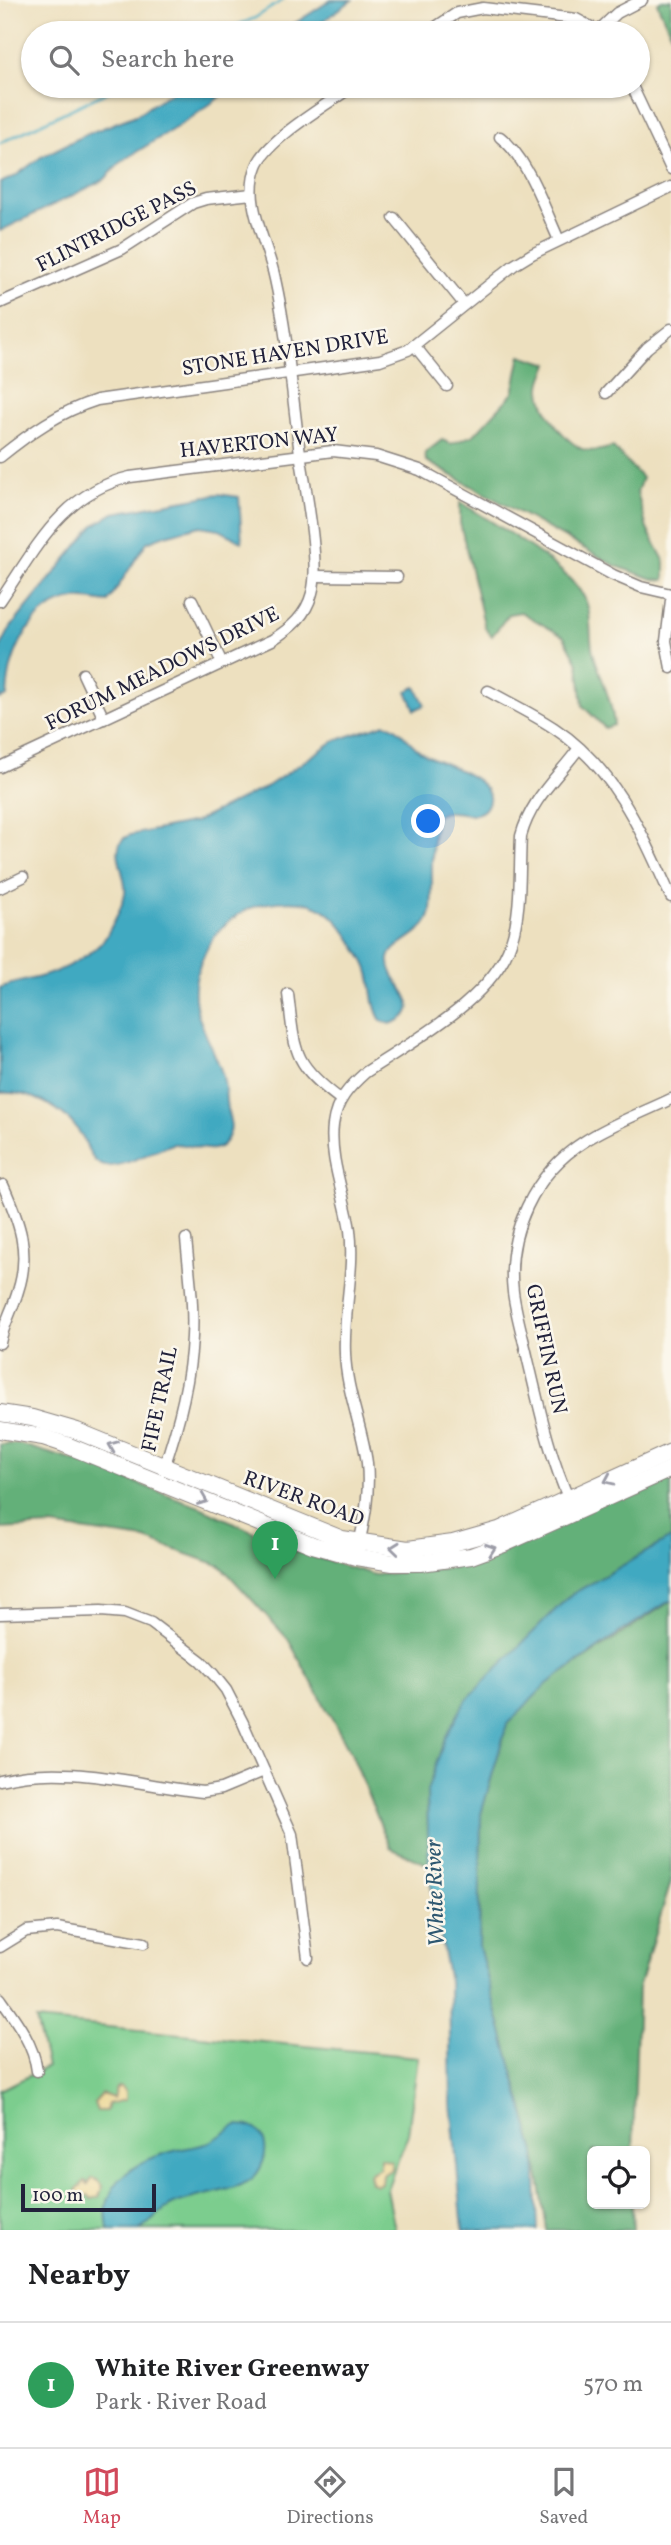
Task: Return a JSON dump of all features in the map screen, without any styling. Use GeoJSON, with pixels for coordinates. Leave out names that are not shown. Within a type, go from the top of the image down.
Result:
{"type":"FeatureCollection","features":[{"type":"Feature","properties":{"kind":"main road","name":"RIVER ROAD"},"geometry":{"type":"LineString","coordinates":[[0,1413],[55,1424],[313,1545],[358,1550],[393,1563],[421,1563],[471,1556],[504,1544],[671,1452]]}},
{"type":"Feature","properties":{"kind":"main road","name":"RIVER ROAD"},"geometry":{"type":"LineString","coordinates":[[0,1430],[43,1437],[161,1475]]}},
{"type":"Feature","properties":{"kind":"main road","name":"RIVER ROAD"},"geometry":{"type":"LineString","coordinates":[[572,1506],[671,1469]]}},
{"type":"Feature","properties":{"kind":"street"},"geometry":{"type":"LineString","coordinates":[[609,21],[614,15],[642,0]]}},
{"type":"Feature","properties":{"kind":"street"},"geometry":{"type":"LineString","coordinates":[[445,21],[457,13],[483,8],[580,21]]}},
{"type":"Feature","properties":{"kind":"street"},"geometry":{"type":"LineString","coordinates":[[252,194],[257,164],[269,148],[337,98]]}},
{"type":"Feature","properties":{"kind":"street"},"geometry":{"type":"LineString","coordinates":[[638,98],[671,169]]}},
{"type":"Feature","properties":{"kind":"street"},"geometry":{"type":"LineString","coordinates":[[500,137],[521,161],[559,240]]}},
{"type":"Feature","properties":{"kind":"street","name":"STONE HAVEN DRIVE"},"geometry":{"type":"LineString","coordinates":[[0,457],[45,423],[69,410],[97,400],[387,359],[403,353],[514,265],[559,240],[671,187]]}},
{"type":"Feature","properties":{"kind":"street","name":"FLINTRIDGE PASS"},"geometry":{"type":"LineString","coordinates":[[0,303],[122,249],[193,204],[252,194]]}},
{"type":"Feature","properties":{"kind":"street","name":"FORUM MEADOWS DRIVE"},"geometry":{"type":"LineString","coordinates":[[0,768],[272,640],[296,624],[308,604],[315,576],[289,372],[276,280],[252,194]]}},
{"type":"Feature","properties":{"kind":"street"},"geometry":{"type":"LineString","coordinates":[[394,218],[464,304]]}},
{"type":"Feature","properties":{"kind":"street"},"geometry":{"type":"LineString","coordinates":[[606,393],[647,348],[671,329]]}},
{"type":"Feature","properties":{"kind":"street"},"geometry":{"type":"LineString","coordinates":[[414,345],[447,386]]}},
{"type":"Feature","properties":{"kind":"street","name":"HAVERTON WAY"},"geometry":{"type":"LineString","coordinates":[[0,601],[65,512],[88,493],[105,485],[130,477],[300,454],[344,451],[408,465],[613,576],[641,587],[671,594]]}},
{"type":"Feature","properties":{"kind":"street"},"geometry":{"type":"LineString","coordinates":[[315,576],[397,576]]}},
{"type":"Feature","properties":{"kind":"street"},"geometry":{"type":"LineString","coordinates":[[192,600],[222,663]]}},
{"type":"Feature","properties":{"kind":"street"},"geometry":{"type":"LineString","coordinates":[[671,600],[666,641],[671,668]]}},
{"type":"Feature","properties":{"kind":"street"},"geometry":{"type":"LineString","coordinates":[[83,674],[104,719]]}},
{"type":"Feature","properties":{"kind":"street"},"geometry":{"type":"LineString","coordinates":[[488,691],[554,728],[579,748],[607,777],[621,796],[669,889]]}},
{"type":"Feature","properties":{"kind":"street"},"geometry":{"type":"LineString","coordinates":[[358,1550],[368,1502],[368,1482],[365,1449],[346,1366],[350,1232],[333,1140],[334,1121],[340,1099],[366,1072],[474,996],[499,968],[512,941],[516,921],[521,836],[525,823],[536,800],[579,748]]}},
{"type":"Feature","properties":{"kind":"street"},"geometry":{"type":"LineString","coordinates":[[0,888],[23,877]]}},
{"type":"Feature","properties":{"kind":"street"},"geometry":{"type":"LineString","coordinates":[[288,994],[293,1037],[299,1056],[308,1073],[340,1099]]}},
{"type":"Feature","properties":{"kind":"street","name":"GRIFFIN RUN"},"geometry":{"type":"LineString","coordinates":[[572,1506],[552,1458],[515,1303],[513,1263],[518,1233],[535,1192],[562,1158],[601,1132],[671,1099]]}},
{"type":"Feature","properties":{"kind":"street"},"geometry":{"type":"LineString","coordinates":[[0,1343],[18,1293],[25,1260],[21,1227],[3,1185]]}},
{"type":"Feature","properties":{"kind":"street","name":"FIFE TRAIL"},"geometry":{"type":"LineString","coordinates":[[161,1475],[178,1424],[187,1385],[192,1336],[186,1239]]}},
{"type":"Feature","properties":{"kind":"street"},"geometry":{"type":"LineString","coordinates":[[0,1614],[101,1611],[125,1613],[151,1623],[201,1661],[214,1675],[232,1701],[292,1834],[308,1958]]}},
{"type":"Feature","properties":{"kind":"street"},"geometry":{"type":"LineString","coordinates":[[0,1780],[24,1775],[71,1774],[203,1792],[221,1789],[264,1771]]}},
{"type":"Feature","properties":{"kind":"street"},"geometry":{"type":"LineString","coordinates":[[0,1947],[26,1931],[57,1928],[144,1943]]}},
{"type":"Feature","properties":{"kind":"street"},"geometry":{"type":"LineString","coordinates":[[0,1998],[34,2054],[37,2071]]}},
{"type":"Feature","properties":{"kind":"green space"},"geometry":{"type":"Polygon","coordinates":[[[671,0],[671,34],[657,3],[671,0]]]}},
{"type":"Feature","properties":{"kind":"green space"},"geometry":{"type":"Polygon","coordinates":[[[521,355],[549,364],[541,383],[542,398],[549,415],[566,438],[588,450],[613,447],[642,478],[637,492],[647,529],[665,562],[665,580],[653,579],[616,566],[426,461],[425,453],[442,440],[451,444],[474,435],[513,393],[521,355]]]}},
{"type":"Feature","properties":{"kind":"green space"},"geometry":{"type":"Polygon","coordinates":[[[460,502],[551,562],[580,591],[589,610],[593,652],[614,725],[605,728],[583,706],[578,663],[564,637],[521,612],[509,614],[492,636],[485,628],[460,523],[460,502]]]}},
{"type":"Feature","properties":{"kind":"green space"},"geometry":{"type":"Polygon","coordinates":[[[0,1444],[19,1444],[92,1466],[200,1507],[295,1551],[375,1575],[474,1565],[575,1513],[671,1469],[671,1538],[569,1596],[427,1791],[429,1865],[390,1848],[351,1753],[288,1639],[221,1566],[145,1539],[52,1526],[0,1529],[0,1444]]]}},
{"type":"Feature","properties":{"kind":"green space"},"geometry":{"type":"Polygon","coordinates":[[[671,1601],[671,1882],[638,1988],[633,2146],[587,2146],[587,2209],[632,2209],[633,2230],[547,2230],[535,2153],[479,1947],[481,1814],[507,1724],[546,1684],[671,1601]]]}},
{"type":"Feature","properties":{"kind":"green space"},"geometry":{"type":"Polygon","coordinates":[[[36,2020],[418,2057],[408,2134],[387,2189],[395,2230],[0,2230],[0,2090],[47,2067],[36,2020]]]}},
{"type":"Feature","properties":{"kind":"sand"},"geometry":{"type":"Polygon","coordinates":[[[120,2086],[125,2091],[125,2100],[108,2104],[106,2111],[97,2111],[94,2103],[102,2094],[113,2098],[116,2088],[120,2086]]]}},
{"type":"Feature","properties":{"kind":"sand"},"geometry":{"type":"Polygon","coordinates":[[[380,2158],[391,2161],[392,2169],[382,2175],[381,2183],[376,2185],[371,2182],[369,2174],[380,2168],[380,2158]]]}},
{"type":"Feature","properties":{"kind":"sand"},"geometry":{"type":"Polygon","coordinates":[[[93,2178],[103,2186],[99,2197],[92,2199],[88,2195],[83,2199],[78,2198],[76,2190],[85,2181],[88,2184],[93,2178]]]}},
{"type":"Feature","properties":{"kind":"water"},"geometry":{"type":"Polygon","coordinates":[[[331,0],[352,0],[323,21],[299,21],[331,0]]]}},
{"type":"Feature","properties":{"kind":"water"},"geometry":{"type":"Polygon","coordinates":[[[162,98],[218,98],[122,161],[104,180],[0,231],[0,183],[14,177],[41,157],[85,135],[136,115],[162,98]]]}},
{"type":"Feature","properties":{"kind":"water"},"geometry":{"type":"Polygon","coordinates":[[[218,494],[239,497],[242,542],[218,529],[200,526],[147,542],[108,602],[75,599],[59,603],[45,611],[34,622],[17,649],[7,696],[0,699],[0,648],[11,627],[93,526],[114,513],[218,494]]]}},
{"type":"Feature","properties":{"kind":"water"},"geometry":{"type":"Polygon","coordinates":[[[416,687],[425,705],[415,710],[407,691],[416,687]]]}},
{"type":"Feature","properties":{"kind":"water"},"geometry":{"type":"Polygon","coordinates":[[[385,724],[396,728],[423,753],[477,780],[489,797],[483,811],[470,814],[449,812],[437,816],[433,841],[430,914],[420,930],[395,948],[389,959],[394,978],[409,1003],[409,1011],[403,1018],[390,1024],[381,1021],[366,965],[350,937],[333,917],[312,904],[286,901],[269,903],[247,910],[221,928],[207,948],[196,978],[196,1006],[222,1073],[231,1128],[224,1143],[218,1148],[204,1149],[173,1144],[130,1162],[105,1166],[96,1161],[80,1133],[55,1108],[23,1095],[0,1093],[0,988],[66,967],[87,955],[103,940],[118,914],[125,893],[118,853],[123,840],[130,835],[195,822],[268,786],[334,741],[385,724]]]}},
{"type":"Feature","properties":{"kind":"water","name":"White River"},"geometry":{"type":"Polygon","coordinates":[[[671,1538],[671,1600],[547,1684],[507,1724],[481,1814],[479,1947],[535,2153],[538,2230],[463,2230],[451,2103],[449,1982],[429,1875],[427,1791],[445,1738],[466,1700],[569,1596],[671,1538]]]}},
{"type":"Feature","properties":{"kind":"water"},"geometry":{"type":"Polygon","coordinates":[[[237,2125],[253,2128],[264,2141],[265,2154],[261,2168],[247,2182],[174,2204],[139,2230],[108,2228],[106,2212],[109,2198],[124,2175],[163,2154],[210,2142],[237,2125]]]}},
{"type":"Feature","properties":{"kind":"waterway"},"geometry":{"type":"LineString","coordinates":[[248,21],[283,0]]}},
{"type":"Feature","properties":{"kind":"waterway"},"geometry":{"type":"LineString","coordinates":[[0,143],[95,98]]}},
{"type":"Feature","properties":{"kind":"place","name":"White River Greenway"},"geometry":{"type":"Point","coordinates":[275,1579]}}]}
